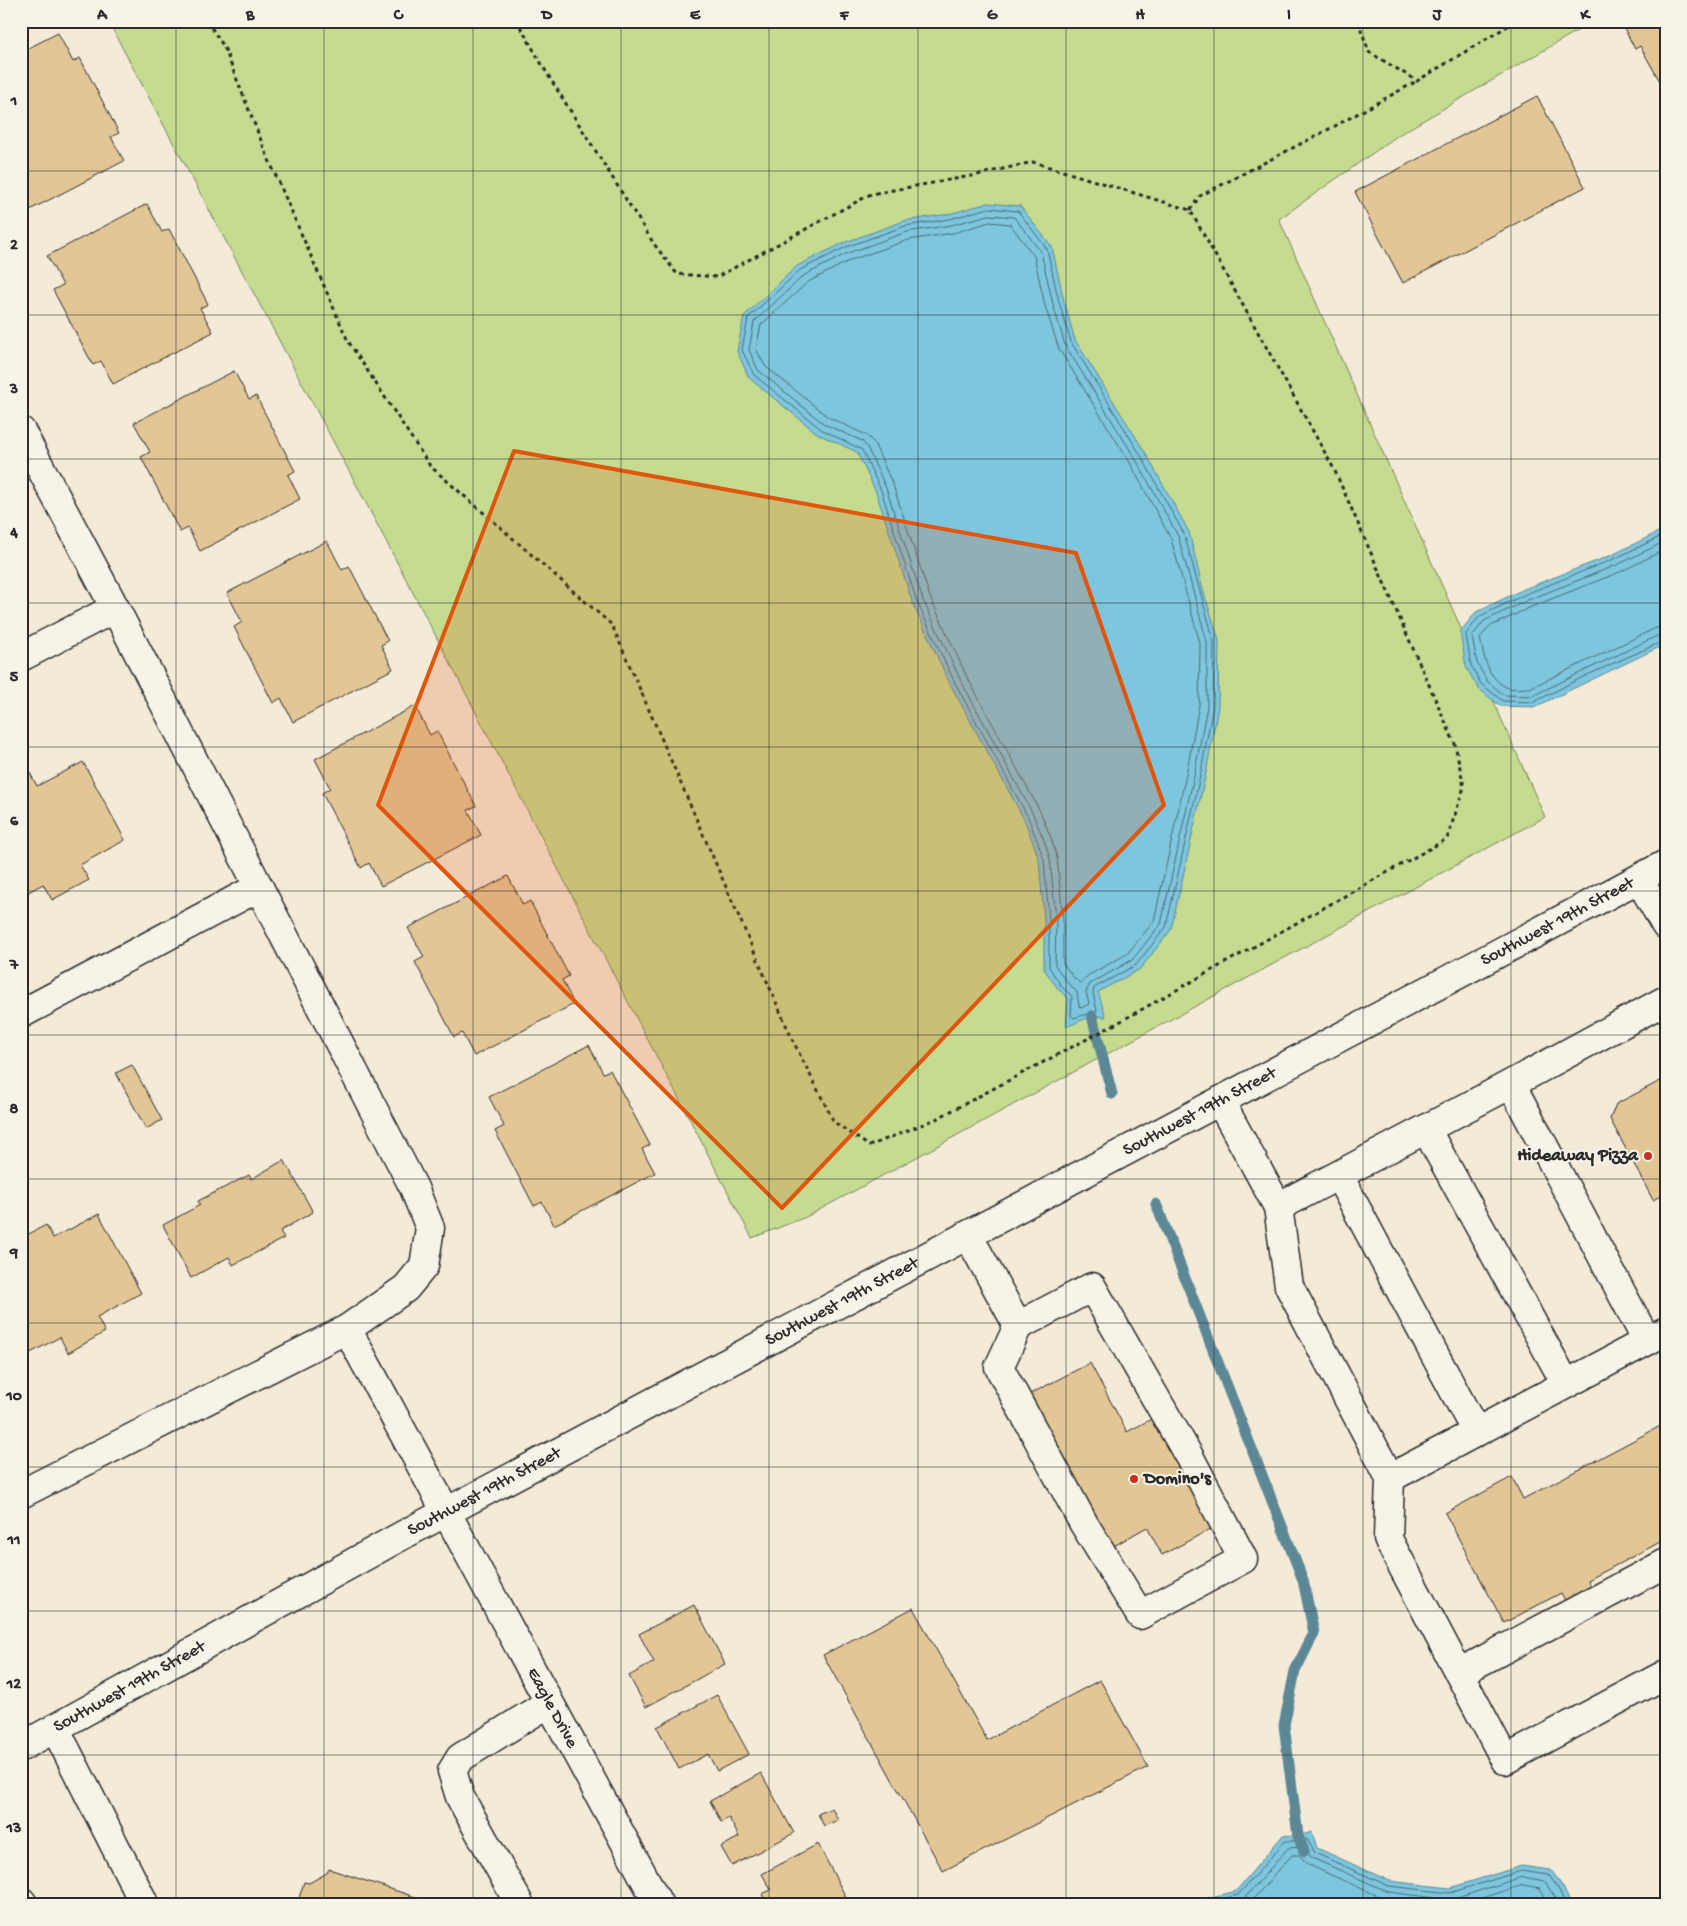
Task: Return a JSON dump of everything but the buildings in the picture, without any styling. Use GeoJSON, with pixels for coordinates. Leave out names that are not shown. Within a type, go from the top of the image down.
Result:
{"type":"FeatureCollection","features":[{"type":"Feature","properties":{"kind":"street"},"geometry":{"type":"LineString","coordinates":[[21,431],[115,608],[414,1188],[430,1228],[424,1266],[406,1288],[347,1328],[21,1494]]}},
{"type":"Feature","properties":{"kind":"street"},"geometry":{"type":"LineString","coordinates":[[21,657],[115,608]]}},
{"type":"Feature","properties":{"kind":"street","name":"Southwest 19th Street"},"geometry":{"type":"LineString","coordinates":[[21,1747],[446,1512],[1666,864]]}},
{"type":"Feature","properties":{"kind":"street"},"geometry":{"type":"LineString","coordinates":[[1639,879],[1666,926]]}},
{"type":"Feature","properties":{"kind":"street"},"geometry":{"type":"LineString","coordinates":[[21,1014],[259,887]]}},
{"type":"Feature","properties":{"kind":"street"},"geometry":{"type":"LineString","coordinates":[[1278,1207],[1426,1130],[1666,1000]]}},
{"type":"Feature","properties":{"kind":"street"},"geometry":{"type":"LineString","coordinates":[[1390,1478],[1656,1336],[1511,1084]]}},
{"type":"Feature","properties":{"kind":"street"},"geometry":{"type":"LineString","coordinates":[[1220,1101],[1278,1207],[1289,1286],[1390,1478],[1388,1539],[1505,1760],[1666,1674]]}},
{"type":"Feature","properties":{"kind":"street"},"geometry":{"type":"LineString","coordinates":[[1426,1130],[1566,1384]]}},
{"type":"Feature","properties":{"kind":"street"},"geometry":{"type":"LineString","coordinates":[[1339,1176],[1476,1432]]}},
{"type":"Feature","properties":{"kind":"street"},"geometry":{"type":"LineString","coordinates":[[968,1236],[1018,1326]]}},
{"type":"Feature","properties":{"kind":"street"},"geometry":{"type":"LineString","coordinates":[[1092,1287],[1190,1458],[1243,1559],[1140,1615],[1084,1524],[999,1367],[1018,1326],[1092,1287]]}},
{"type":"Feature","properties":{"kind":"street","name":"Eagle Drive"},"geometry":{"type":"LineString","coordinates":[[347,1328],[659,1905]]}},
{"type":"Feature","properties":{"kind":"street"},"geometry":{"type":"LineString","coordinates":[[1459,1673],[1666,1563]]}},
{"type":"Feature","properties":{"kind":"street"},"geometry":{"type":"LineString","coordinates":[[520,1905],[460,1796],[452,1771],[460,1758],[549,1703]]}},
{"type":"Feature","properties":{"kind":"street"},"geometry":{"type":"LineString","coordinates":[[55,1728],[145,1905]]}},
{"type":"Feature","properties":{"kind":"street"},"geometry":{"type":"LineString","coordinates":[[21,1900],[24,1905]]}},
{"type":"Feature","properties":{"kind":"path"},"geometry":{"type":"LineString","coordinates":[[207,21],[224,47],[266,153],[348,341],[430,466],[612,625],[793,1040],[834,1122],[869,1146],[936,1119],[989,1091],[1130,1016],[1447,839],[1464,787],[1455,744],[1334,469],[1190,210],[1033,162],[977,175],[871,194],[717,277],[677,274],[648,236],[548,75],[517,21]]}},
{"type":"Feature","properties":{"kind":"path"},"geometry":{"type":"LineString","coordinates":[[1358,21],[1370,52],[1417,81]]}},
{"type":"Feature","properties":{"kind":"path"},"geometry":{"type":"LineString","coordinates":[[1190,210],[1200,196],[1417,81],[1516,21]]}},
{"type":"Feature","properties":{"kind":"highlighted area"},"geometry":{"type":"Polygon","coordinates":[[[514,451],[1076,553],[1164,805],[782,1208],[378,805],[514,451]]]}},
{"type":"Feature","properties":{"kind":"green space"},"geometry":{"type":"Polygon","coordinates":[[[108,21],[1594,21],[1400,134],[1279,219],[1545,817],[806,1217],[752,1238],[357,486],[108,21]]]}},
{"type":"Feature","properties":{"kind":"water"},"geometry":{"type":"Polygon","coordinates":[[[988,203],[1020,206],[1052,247],[1075,340],[1145,452],[1189,532],[1203,590],[1219,640],[1218,707],[1206,773],[1171,930],[1140,969],[1098,992],[1106,1017],[1092,1016],[1066,1027],[1068,998],[1059,990],[1044,969],[1044,920],[1039,860],[1034,845],[1024,819],[950,684],[913,604],[876,492],[857,452],[818,434],[749,378],[737,351],[744,316],[797,266],[843,243],[904,221],[949,214],[988,203]]]}},
{"type":"Feature","properties":{"kind":"water"},"geometry":{"type":"Polygon","coordinates":[[[1666,528],[1666,644],[1535,707],[1500,706],[1478,688],[1466,667],[1460,632],[1476,612],[1524,589],[1612,555],[1666,528]]]}},
{"type":"Feature","properties":{"kind":"water"},"geometry":{"type":"Polygon","coordinates":[[[1312,1832],[1317,1848],[1390,1881],[1450,1888],[1521,1866],[1551,1870],[1563,1887],[1571,1905],[1191,1905],[1199,1900],[1236,1891],[1283,1835],[1298,1836],[1312,1832]]]}},
{"type":"Feature","properties":{"kind":"waterway"},"geometry":{"type":"LineString","coordinates":[[1092,1016],[1112,1094]]}},
{"type":"Feature","properties":{"kind":"waterway"},"geometry":{"type":"LineString","coordinates":[[1156,1204],[1303,1580],[1314,1633],[1295,1671],[1284,1725],[1298,1836],[1304,1851]]}},
{"type":"Feature","properties":{"kind":"place","name":"Hideaway Pizza"},"geometry":{"type":"Point","coordinates":[1648,1156]}},
{"type":"Feature","properties":{"kind":"place","name":"Domino's"},"geometry":{"type":"Point","coordinates":[1134,1479]}}]}
